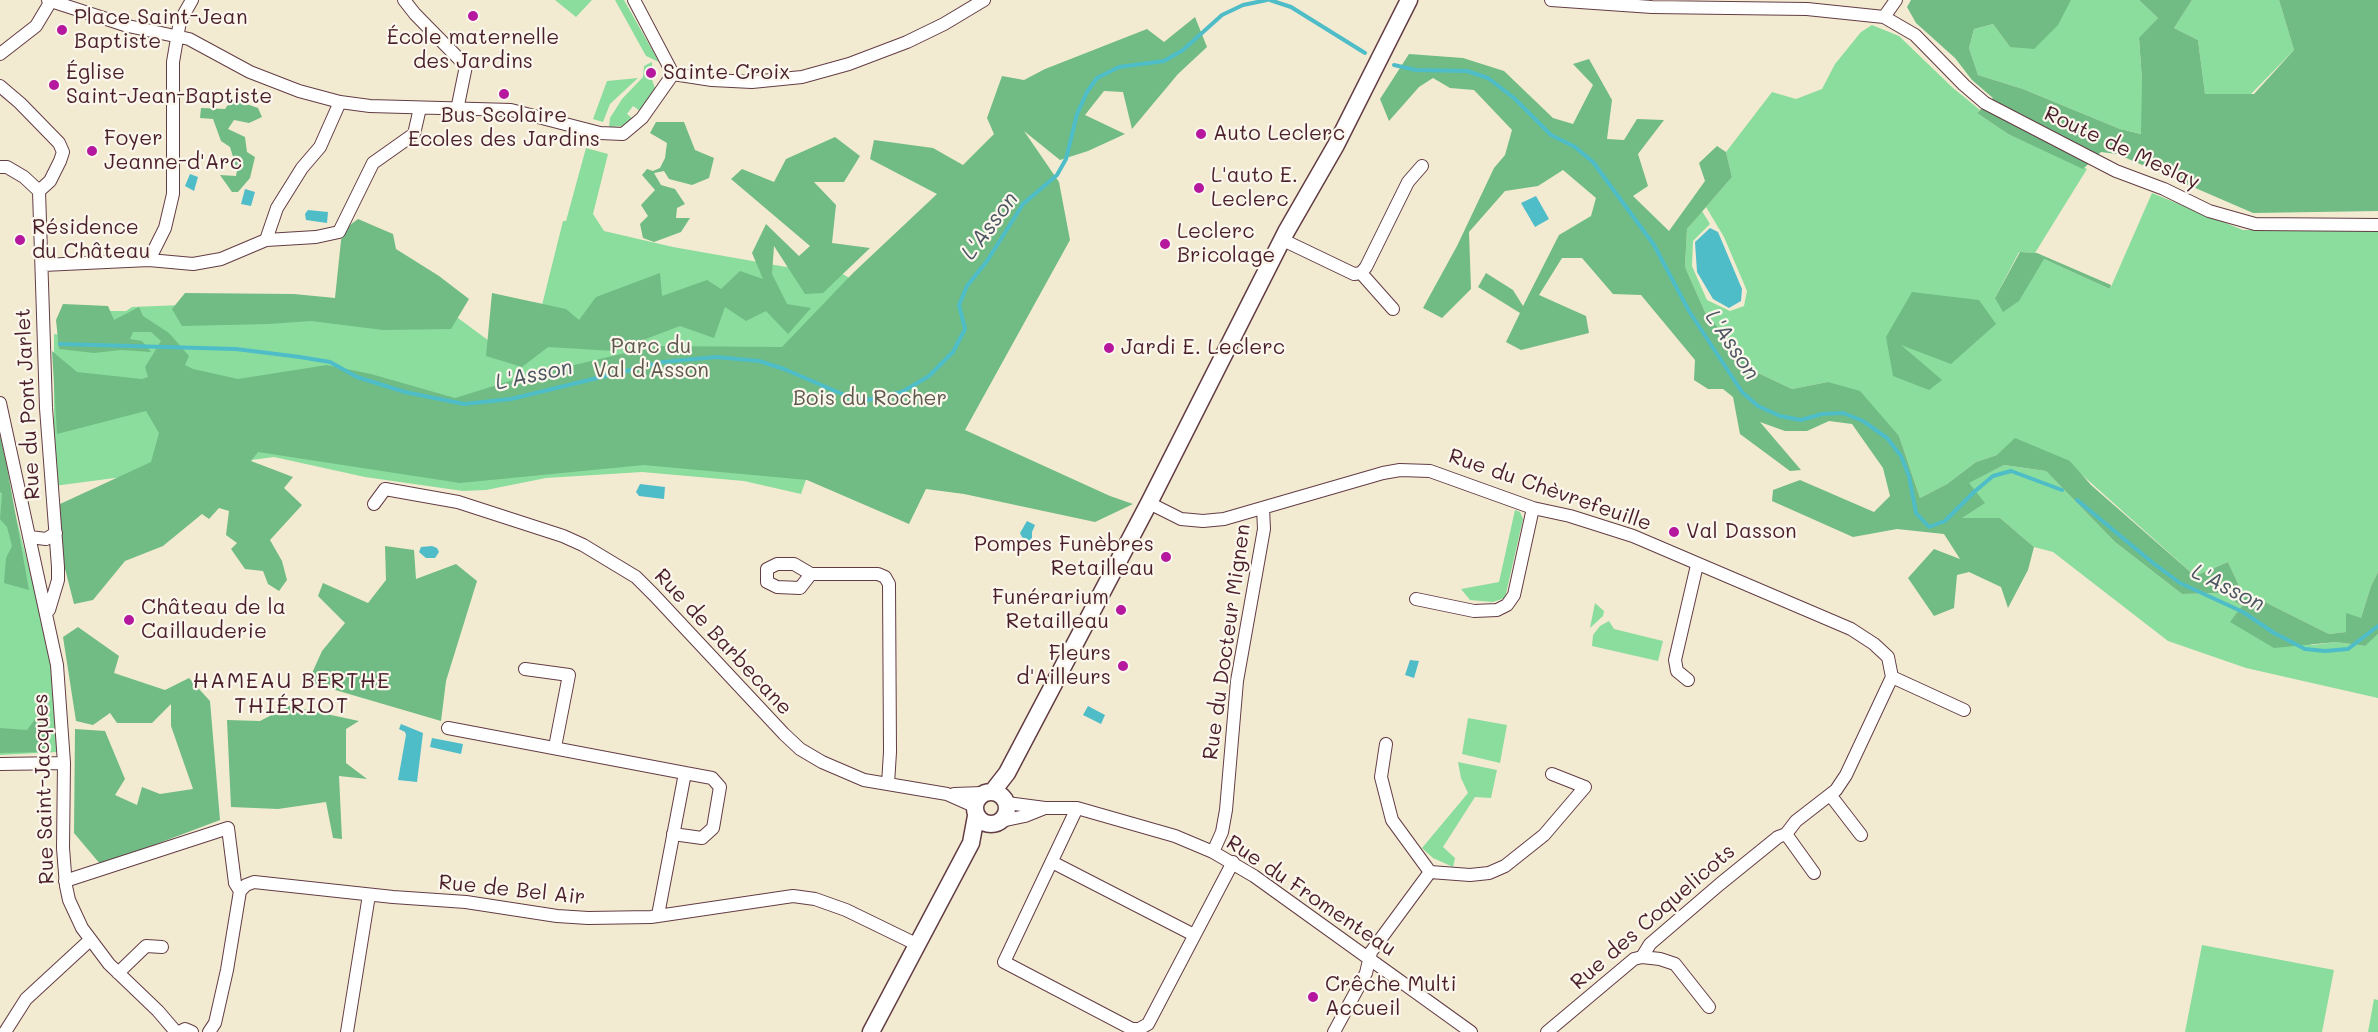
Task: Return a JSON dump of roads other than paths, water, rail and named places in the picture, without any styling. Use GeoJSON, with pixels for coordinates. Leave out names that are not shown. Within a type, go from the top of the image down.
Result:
{"type":"FeatureCollection","features":[{"type":"Feature","properties":{"kind":"main road"},"geometry":{"type":"LineString","coordinates":[[871,1032],[971,843],[990,801],[1007,773],[1149,503],[1283,240],[1336,145],[1409,0]]}},
{"type":"Feature","properties":{"kind":"main road"},"geometry":{"type":"LineString","coordinates":[[990,801],[983,822],[996,822]]}},
{"type":"Feature","properties":{"kind":"main road"},"geometry":{"type":"LineString","coordinates":[[971,843],[1007,810],[990,801]]}},
{"type":"Feature","properties":{"kind":"street"},"geometry":{"type":"LineString","coordinates":[[149,260],[165,228],[173,194],[173,62],[180,21],[192,0]]}},
{"type":"Feature","properties":{"kind":"street"},"geometry":{"type":"LineString","coordinates":[[404,0],[466,66],[457,110]]}},
{"type":"Feature","properties":{"kind":"street"},"geometry":{"type":"LineString","coordinates":[[634,0],[673,74]]}},
{"type":"Feature","properties":{"kind":"street"},"geometry":{"type":"LineString","coordinates":[[673,74],[745,82],[802,77],[849,64],[907,42],[944,24],[984,0]]}},
{"type":"Feature","properties":{"kind":"street"},"geometry":{"type":"LineString","coordinates":[[1551,0],[1652,7],[1826,6],[1884,17],[1896,0]]}},
{"type":"Feature","properties":{"kind":"street"},"geometry":{"type":"LineString","coordinates":[[0,54],[36,26],[49,1],[128,26],[189,39],[250,72],[299,91],[340,102],[370,106],[511,110],[600,133],[623,134],[642,118],[673,74]]}},
{"type":"Feature","properties":{"kind":"street","name":"Route de Meslay"},"geometry":{"type":"LineString","coordinates":[[1884,17],[1915,35],[1985,103],[2116,171],[2164,189],[2209,211],[2255,224],[2378,225]]}},
{"type":"Feature","properties":{"kind":"street"},"geometry":{"type":"LineString","coordinates":[[0,86],[59,143],[63,152],[50,181],[39,191],[24,177],[7,167],[0,167]]}},
{"type":"Feature","properties":{"kind":"street"},"geometry":{"type":"LineString","coordinates":[[266,240],[277,208],[302,168],[320,147],[340,102]]}},
{"type":"Feature","properties":{"kind":"street"},"geometry":{"type":"LineString","coordinates":[[43,265],[149,260],[193,264],[221,258],[266,240],[316,237],[339,232],[373,163],[414,134],[420,108]]}},
{"type":"Feature","properties":{"kind":"street"},"geometry":{"type":"LineString","coordinates":[[1283,240],[1354,274],[1361,273],[1408,182],[1422,166]]}},
{"type":"Feature","properties":{"kind":"street","name":"Rue du Pont Jarlet"},"geometry":{"type":"LineString","coordinates":[[39,191],[46,408],[58,580],[48,614]]}},
{"type":"Feature","properties":{"kind":"street"},"geometry":{"type":"LineString","coordinates":[[1361,273],[1393,309]]}},
{"type":"Feature","properties":{"kind":"street","name":"Rue Saint-Jacques"},"geometry":{"type":"LineString","coordinates":[[0,403],[48,614],[57,665],[64,763],[65,881],[76,916],[90,940],[118,973],[177,1032]]}},
{"type":"Feature","properties":{"kind":"street","name":"Rue du Chèvrefeuille"},"geometry":{"type":"LineString","coordinates":[[1264,507],[1374,475],[1400,470],[1421,469],[1440,474],[1533,508],[1599,524],[1633,536],[1851,629],[1874,644],[1888,657],[1892,677]]}},
{"type":"Feature","properties":{"kind":"street","name":"Rue de Barbecane"},"geometry":{"type":"LineString","coordinates":[[374,504],[385,489],[458,502],[563,536],[583,545],[636,578],[800,749],[843,773],[864,780],[990,801]]}},
{"type":"Feature","properties":{"kind":"street","name":"Rue du Docteur Mignen"},"geometry":{"type":"LineString","coordinates":[[1149,503],[1181,519],[1203,521],[1224,519],[1264,507],[1264,529],[1237,681],[1226,810],[1222,832],[1213,852]]}},
{"type":"Feature","properties":{"kind":"street"},"geometry":{"type":"LineString","coordinates":[[1416,599],[1474,611],[1497,610],[1507,606],[1516,587],[1533,508]]}},
{"type":"Feature","properties":{"kind":"street"},"geometry":{"type":"LineString","coordinates":[[30,537],[46,539],[56,533]]}},
{"type":"Feature","properties":{"kind":"street"},"geometry":{"type":"LineString","coordinates":[[1688,680],[1677,671],[1675,660],[1697,565]]}},
{"type":"Feature","properties":{"kind":"street"},"geometry":{"type":"LineString","coordinates":[[811,574],[879,574],[885,577],[889,584],[890,752],[888,784]]}},
{"type":"Feature","properties":{"kind":"street"},"geometry":{"type":"LineString","coordinates":[[525,669],[569,675],[555,747]]}},
{"type":"Feature","properties":{"kind":"street"},"geometry":{"type":"LineString","coordinates":[[1892,677],[1964,711]]}},
{"type":"Feature","properties":{"kind":"street","name":"Rue des Coquelicots"},"geometry":{"type":"LineString","coordinates":[[1547,1032],[1634,959],[1642,957],[1650,944],[1720,884],[1778,837],[1786,834],[1796,821],[1831,796],[1846,775],[1892,677]]}},
{"type":"Feature","properties":{"kind":"street"},"geometry":{"type":"LineString","coordinates":[[448,728],[712,778],[720,787],[713,828],[702,838],[673,834]]}},
{"type":"Feature","properties":{"kind":"street"},"geometry":{"type":"LineString","coordinates":[[1386,744],[1381,777],[1392,820],[1430,872],[1470,875],[1489,873],[1505,866],[1544,835],[1585,787],[1552,774]]}},
{"type":"Feature","properties":{"kind":"street"},"geometry":{"type":"LineString","coordinates":[[0,764],[64,763]]}},
{"type":"Feature","properties":{"kind":"street"},"geometry":{"type":"LineString","coordinates":[[658,915],[685,773]]}},
{"type":"Feature","properties":{"kind":"street"},"geometry":{"type":"LineString","coordinates":[[1831,796],[1861,835]]}},
{"type":"Feature","properties":{"kind":"street","name":"Rue du Fromenteau"},"geometry":{"type":"LineString","coordinates":[[990,801],[1045,808],[1077,808],[1152,829],[1213,852],[1233,862],[1471,1032]]}},
{"type":"Feature","properties":{"kind":"street","name":"Rue du Fromenteau"},"geometry":{"type":"LineString","coordinates":[[996,822],[1025,816],[1045,808]]}},
{"type":"Feature","properties":{"kind":"street"},"geometry":{"type":"LineString","coordinates":[[1077,808],[1004,962],[1124,1026],[1139,1029],[1148,1024],[1233,862]]}},
{"type":"Feature","properties":{"kind":"street"},"geometry":{"type":"LineString","coordinates":[[65,881],[228,828],[235,883],[240,891],[227,969],[215,1023],[209,1032]]}},
{"type":"Feature","properties":{"kind":"street"},"geometry":{"type":"LineString","coordinates":[[1786,834],[1814,873]]}},
{"type":"Feature","properties":{"kind":"street"},"geometry":{"type":"LineString","coordinates":[[1052,862],[1194,935]]}},
{"type":"Feature","properties":{"kind":"street"},"geometry":{"type":"LineString","coordinates":[[1334,1032],[1366,973],[1371,952],[1430,872]]}},
{"type":"Feature","properties":{"kind":"street","name":"Rue de Bel Air"},"geometry":{"type":"LineString","coordinates":[[240,891],[246,885],[254,882],[369,895],[466,902],[556,916],[588,918],[658,915],[793,896],[814,899],[846,910],[916,944]]}},
{"type":"Feature","properties":{"kind":"street"},"geometry":{"type":"LineString","coordinates":[[347,1032],[369,895]]}},
{"type":"Feature","properties":{"kind":"street"},"geometry":{"type":"LineString","coordinates":[[5,1032],[26,999],[90,940]]}},
{"type":"Feature","properties":{"kind":"street"},"geometry":{"type":"LineString","coordinates":[[118,973],[146,946],[162,947]]}},
{"type":"Feature","properties":{"kind":"street"},"geometry":{"type":"LineString","coordinates":[[1642,957],[1675,964],[1709,1007]]}},
{"type":"Feature","properties":{"kind":"street"},"geometry":{"type":"LineString","coordinates":[[177,1032],[185,1029],[192,1032]]}},
{"type":"Feature","properties":{"kind":"water"},"geometry":{"type":"Polygon","coordinates":[[[190,174],[198,177],[194,191],[185,186],[190,174]]]}},
{"type":"Feature","properties":{"kind":"water"},"geometry":{"type":"Polygon","coordinates":[[[245,189],[255,192],[251,206],[241,204],[245,189]]]}},
{"type":"Feature","properties":{"kind":"water"},"geometry":{"type":"Polygon","coordinates":[[[1536,196],[1549,219],[1535,227],[1521,203],[1536,196]]]}},
{"type":"Feature","properties":{"kind":"water"},"geometry":{"type":"Polygon","coordinates":[[[308,210],[328,212],[327,223],[306,220],[305,214],[308,210]]]}},
{"type":"Feature","properties":{"kind":"water"},"geometry":{"type":"Polygon","coordinates":[[[1710,228],[1718,232],[1742,289],[1741,301],[1729,308],[1713,299],[1697,272],[1695,242],[1710,228]]]}},
{"type":"Feature","properties":{"kind":"water"},"geometry":{"type":"Polygon","coordinates":[[[640,484],[665,487],[664,499],[639,496],[636,492],[640,484]]]}},
{"type":"Feature","properties":{"kind":"water"},"geometry":{"type":"Polygon","coordinates":[[[1027,521],[1035,525],[1032,538],[1028,542],[1024,541],[1020,533],[1027,521]]]}},
{"type":"Feature","properties":{"kind":"water"},"geometry":{"type":"Polygon","coordinates":[[[432,546],[439,552],[435,558],[426,558],[419,552],[421,547],[432,546]]]}},
{"type":"Feature","properties":{"kind":"water"},"geometry":{"type":"Polygon","coordinates":[[[1410,660],[1419,661],[1414,678],[1405,675],[1410,660]]]}},
{"type":"Feature","properties":{"kind":"water"},"geometry":{"type":"Polygon","coordinates":[[[1088,706],[1105,715],[1101,724],[1083,715],[1088,706]]]}},
{"type":"Feature","properties":{"kind":"water"},"geometry":{"type":"Polygon","coordinates":[[[401,724],[423,733],[417,782],[398,780],[406,735],[399,729],[401,724]]]}},
{"type":"Feature","properties":{"kind":"water"},"geometry":{"type":"Polygon","coordinates":[[[432,738],[463,744],[461,754],[430,747],[432,738]]]}},
{"type":"Feature","properties":{"kind":"waterway","name":"L'Asson"},"geometry":{"type":"LineString","coordinates":[[60,344],[236,349],[300,357],[330,362],[357,377],[405,392],[464,404],[511,399],[663,362],[716,357],[759,361],[784,369],[849,397],[867,400],[902,392],[929,376],[953,352],[965,329],[959,305],[967,286],[987,261],[1023,204],[1057,175],[1066,159],[1077,114],[1087,92],[1097,78],[1119,67],[1164,61],[1183,50],[1222,15],[1243,5],[1267,0]]}},
{"type":"Feature","properties":{"kind":"waterway","name":"L'Asson"},"geometry":{"type":"LineString","coordinates":[[1270,0],[1291,7],[1365,53]]}},
{"type":"Feature","properties":{"kind":"waterway","name":"L'Asson"},"geometry":{"type":"LineString","coordinates":[[1394,65],[1416,70],[1467,71],[1488,78],[1514,98],[1551,135],[1575,147],[1593,162],[1654,245],[1689,311],[1742,392],[1758,406],[1780,416],[1801,420],[1822,414],[1843,413],[1863,421],[1887,438],[1901,456],[1909,476],[1916,513],[1929,527],[1945,521],[1993,476],[2011,471],[2062,490]]}},
{"type":"Feature","properties":{"kind":"waterway","name":"L'Asson"},"geometry":{"type":"LineString","coordinates":[[2077,500],[2180,583],[2243,612],[2274,633],[2305,649],[2325,651],[2348,649],[2378,626]]}},
{"type":"Feature","properties":{"kind":"place","name":"École maternelle des Jardins"},"geometry":{"type":"Point","coordinates":[473,16]}},
{"type":"Feature","properties":{"kind":"place","name":"Place Saint-Jean Baptiste"},"geometry":{"type":"Point","coordinates":[62,30]}},
{"type":"Feature","properties":{"kind":"place","name":"Sainte Croix"},"geometry":{"type":"Point","coordinates":[651,73]}},
{"type":"Feature","properties":{"kind":"place","name":"Église Saint-Jean-Baptiste"},"geometry":{"type":"Point","coordinates":[54,85]}},
{"type":"Feature","properties":{"kind":"place","name":"Bus Scolaire Ecoles des Jardins"},"geometry":{"type":"Point","coordinates":[504,94]}},
{"type":"Feature","properties":{"kind":"place","name":"Auto Leclerc"},"geometry":{"type":"Point","coordinates":[1201,134]}},
{"type":"Feature","properties":{"kind":"place","name":"Foyer Jeanne-d'Arc"},"geometry":{"type":"Point","coordinates":[92,151]}},
{"type":"Feature","properties":{"kind":"place","name":"L'auto E. Leclerc"},"geometry":{"type":"Point","coordinates":[1199,188]}},
{"type":"Feature","properties":{"kind":"place","name":"Résidence du Château"},"geometry":{"type":"Point","coordinates":[20,240]}},
{"type":"Feature","properties":{"kind":"place","name":"Leclerc Bricolage"},"geometry":{"type":"Point","coordinates":[1165,244]}},
{"type":"Feature","properties":{"kind":"place","name":"Jardi E. Leclerc"},"geometry":{"type":"Point","coordinates":[1109,348]}},
{"type":"Feature","properties":{"kind":"place","name":"Val Dasson"},"geometry":{"type":"Point","coordinates":[1674,532]}},
{"type":"Feature","properties":{"kind":"place","name":"Pompes Funèbres Retailleau"},"geometry":{"type":"Point","coordinates":[1166,557]}},
{"type":"Feature","properties":{"kind":"place","name":"Funérarium Retailleau"},"geometry":{"type":"Point","coordinates":[1121,610]}},
{"type":"Feature","properties":{"kind":"place","name":"Château de la Caillauderie"},"geometry":{"type":"Point","coordinates":[129,620]}},
{"type":"Feature","properties":{"kind":"place","name":"Fleurs d'Ailleurs"},"geometry":{"type":"Point","coordinates":[1123,666]}},
{"type":"Feature","properties":{"kind":"place","name":"Crêche Multi Accueil"},"geometry":{"type":"Point","coordinates":[1313,997]}},
{"type":"Feature","properties":{"kind":"district","name":"HAMEAU BERTHE THIÉRIOT"},"geometry":{"type":"Point","coordinates":[292,694]}},
{"type":"Feature","properties":{"kind":"park label","name":"Parc du Val d'Asson"},"geometry":{"type":"Point","coordinates":[651,359]}},
{"type":"Feature","properties":{"kind":"park label","name":"Bois du Rocher"},"geometry":{"type":"Point","coordinates":[870,399]}}]}
